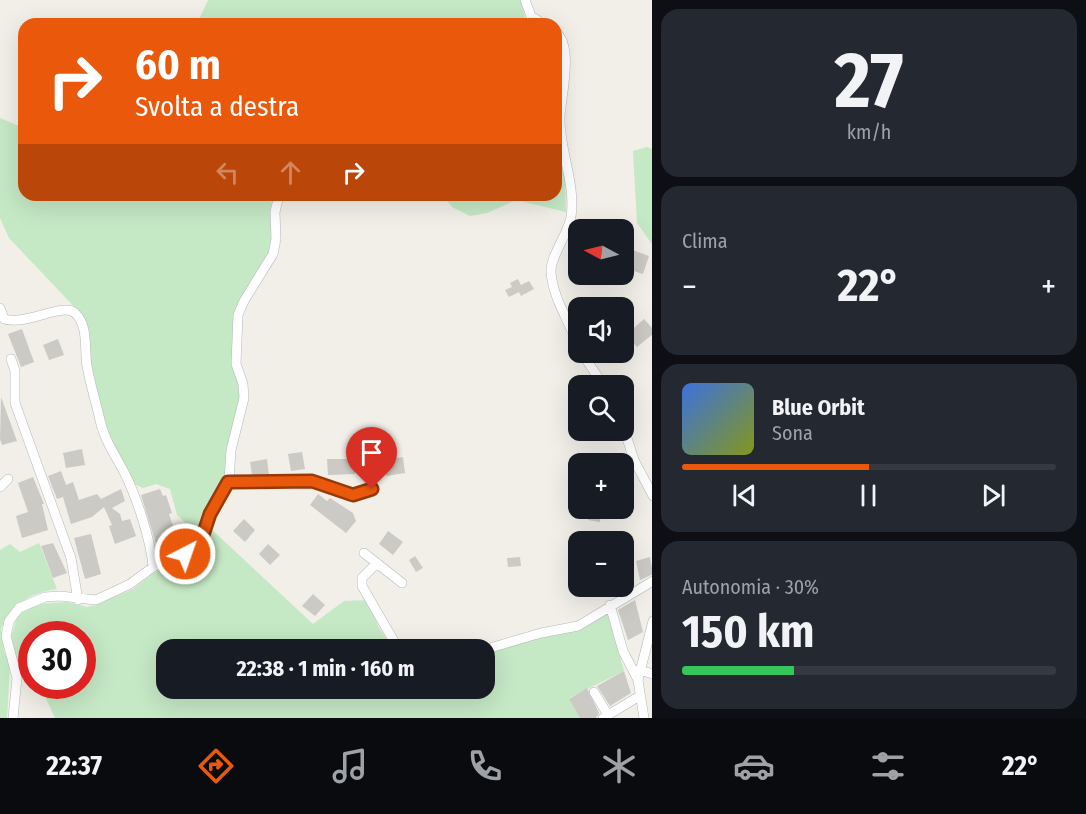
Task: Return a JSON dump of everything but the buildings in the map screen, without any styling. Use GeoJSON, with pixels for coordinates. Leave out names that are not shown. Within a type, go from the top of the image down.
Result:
{"type":"FeatureCollection","features":[{"type":"Feature","properties":{"kind":"street"},"geometry":{"type":"LineString","coordinates":[[525,0],[534,18]]}},
{"type":"Feature","properties":{"kind":"street"},"geometry":{"type":"LineString","coordinates":[[562,43],[565,67],[562,97]]}},
{"type":"Feature","properties":{"kind":"street"},"geometry":{"type":"LineString","coordinates":[[562,132],[572,206],[565,238],[552,262],[551,274],[558,301],[568,319]]}},
{"type":"Feature","properties":{"kind":"street"},"geometry":{"type":"LineString","coordinates":[[13,718],[17,678],[7,644],[9,621],[19,608],[35,599],[60,596],[78,600],[96,600],[130,584],[153,567],[185,554],[197,545],[210,514],[228,482],[231,450],[244,398],[243,384],[236,364],[238,315],[244,300],[273,254],[278,201]]}},
{"type":"Feature","properties":{"kind":"street"},"geometry":{"type":"LineString","coordinates":[[0,308],[4,319],[9,320],[32,320],[64,309],[74,312],[81,322],[87,369],[104,434],[130,485],[153,567]]}},
{"type":"Feature","properties":{"kind":"street"},"geometry":{"type":"LineString","coordinates":[[11,359],[15,371],[15,403],[71,558],[78,600]]}},
{"type":"Feature","properties":{"kind":"street"},"geometry":{"type":"LineString","coordinates":[[628,441],[634,460],[652,496]]}},
{"type":"Feature","properties":{"kind":"street"},"geometry":{"type":"LineString","coordinates":[[0,487],[8,479]]}},
{"type":"Feature","properties":{"kind":"street"},"geometry":{"type":"LineString","coordinates":[[228,482],[312,481],[353,495],[372,489]]}},
{"type":"Feature","properties":{"kind":"street"},"geometry":{"type":"LineString","coordinates":[[364,553],[402,583]]}},
{"type":"Feature","properties":{"kind":"street"},"geometry":{"type":"LineString","coordinates":[[377,564],[362,578],[362,586],[393,639]]}},
{"type":"Feature","properties":{"kind":"street"},"geometry":{"type":"LineString","coordinates":[[495,646],[541,633],[578,626],[652,581]]}},
{"type":"Feature","properties":{"kind":"street"},"geometry":{"type":"LineString","coordinates":[[610,605],[623,651],[639,675]]}},
{"type":"Feature","properties":{"kind":"street"},"geometry":{"type":"LineString","coordinates":[[644,718],[638,697],[639,675],[652,621]]}},
{"type":"Feature","properties":{"kind":"street"},"geometry":{"type":"LineString","coordinates":[[639,675],[652,674]]}},
{"type":"Feature","properties":{"kind":"street"},"geometry":{"type":"LineString","coordinates":[[594,692],[605,717],[638,697]]}},
{"type":"Feature","properties":{"kind":"green space"},"geometry":{"type":"Polygon","coordinates":[[[208,0],[521,0],[525,18],[200,18],[208,0]]]}},
{"type":"Feature","properties":{"kind":"green space"},"geometry":{"type":"Polygon","coordinates":[[[562,99],[566,212],[520,201],[562,201],[562,99]]]}},
{"type":"Feature","properties":{"kind":"green space"},"geometry":{"type":"Polygon","coordinates":[[[0,118],[18,126],[18,201],[272,201],[270,209],[272,249],[237,307],[241,392],[223,482],[207,510],[200,537],[177,515],[170,489],[156,484],[143,488],[134,484],[105,432],[82,315],[9,238],[0,218],[0,118]]]}},
{"type":"Feature","properties":{"kind":"green space"},"geometry":{"type":"Polygon","coordinates":[[[647,147],[652,149],[652,244],[637,223],[633,151],[647,147]]]}},
{"type":"Feature","properties":{"kind":"green space"},"geometry":{"type":"Polygon","coordinates":[[[448,201],[514,201],[487,213],[470,216],[452,207],[448,201]]]}},
{"type":"Feature","properties":{"kind":"green space"},"geometry":{"type":"Polygon","coordinates":[[[210,528],[313,624],[344,601],[368,600],[379,628],[386,639],[156,639],[156,699],[495,699],[495,649],[546,635],[571,632],[608,612],[624,671],[569,698],[580,718],[55,718],[46,699],[96,699],[96,621],[18,621],[18,663],[11,638],[17,616],[36,604],[67,602],[87,607],[96,605],[133,589],[152,574],[184,559],[201,547],[210,528]]]}},
{"type":"Feature","properties":{"kind":"green space"},"geometry":{"type":"Polygon","coordinates":[[[39,543],[57,589],[38,593],[16,606],[1,629],[4,651],[10,666],[7,718],[0,718],[0,550],[10,544],[20,552],[39,543]]]}},
{"type":"Feature","properties":{"kind":"route"},"geometry":{"type":"LineString","coordinates":[[185,554],[202,538],[207,520],[228,482],[256,483],[291,479],[312,481],[353,495],[360,495],[372,489]]}}]}
